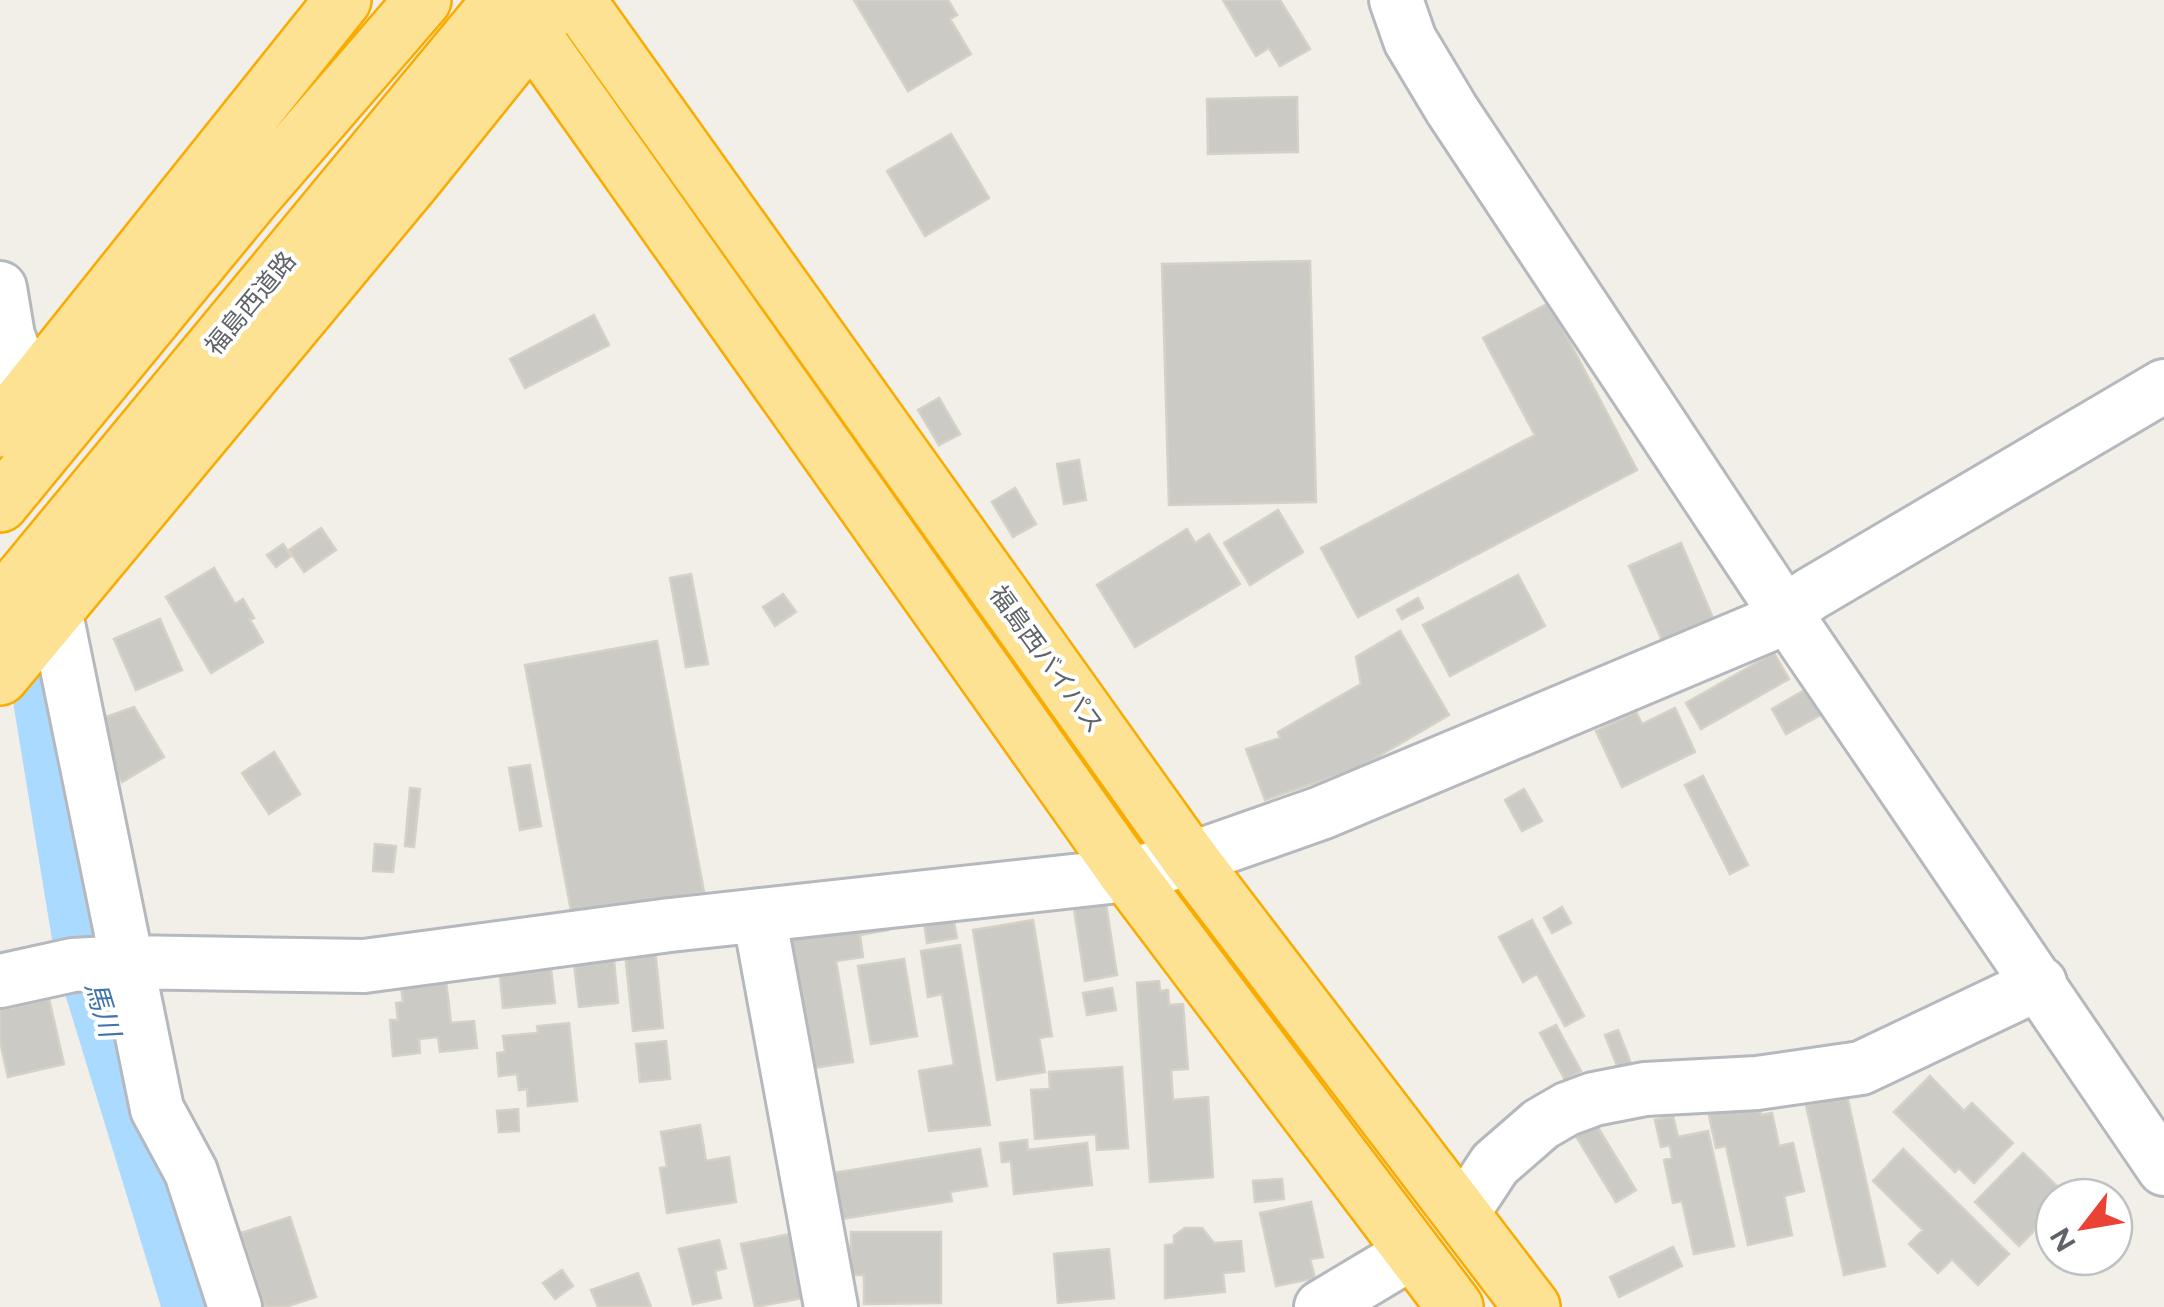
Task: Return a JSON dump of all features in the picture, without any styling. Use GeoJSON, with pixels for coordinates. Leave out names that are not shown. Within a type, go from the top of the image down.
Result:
{"type":"FeatureCollection","features":[{"type":"Feature","properties":{"kind":"highway"},"geometry":{"type":"LineString","coordinates":[[15,410],[342,0]]}},
{"type":"Feature","properties":{"kind":"highway"},"geometry":{"type":"LineString","coordinates":[[0,504],[251,199],[423,0]]}},
{"type":"Feature","properties":{"kind":"highway","name":"福島西バイパス"},"geometry":{"type":"LineString","coordinates":[[577,0],[1190,859],[1532,1307]]}},
{"type":"Feature","properties":{"kind":"highway"},"geometry":{"type":"LineString","coordinates":[[0,677],[524,9],[1128,875],[1455,1307]]}},
{"type":"Feature","properties":{"kind":"highway","name":"福島西道路"},"geometry":{"type":"LineString","coordinates":[[0,606],[424,95],[524,9]]}},
{"type":"Feature","properties":{"kind":"street"},"geometry":{"type":"LineString","coordinates":[[1396,0],[1410,40],[1452,110],[1786,614],[2164,1169]]}},
{"type":"Feature","properties":{"kind":"street"},"geometry":{"type":"LineString","coordinates":[[0,288],[15,410]]}},
{"type":"Feature","properties":{"kind":"street"},"geometry":{"type":"LineString","coordinates":[[0,981],[102,963],[364,966],[1128,875],[1190,859],[1321,812],[1649,676],[1786,614],[1811,594],[2164,386]]}},
{"type":"Feature","properties":{"kind":"street"},"geometry":{"type":"LineString","coordinates":[[55,609],[102,963],[156,1109],[191,1172],[235,1307]]}},
{"type":"Feature","properties":{"kind":"street"},"geometry":{"type":"LineString","coordinates":[[759,916],[831,1307]]}},
{"type":"Feature","properties":{"kind":"street"},"geometry":{"type":"LineString","coordinates":[[1462,1214],[1495,1164],[1541,1124],[1567,1109],[1645,1089],[1757,1084],[1861,1068],[2040,983]]}},
{"type":"Feature","properties":{"kind":"street"},"geometry":{"type":"LineString","coordinates":[[1321,1307],[1414,1252]]}},
{"type":"Feature","properties":{"kind":"building"},"geometry":{"type":"Polygon","coordinates":[[[854,0],[948,0],[957,15],[950,19],[971,54],[908,91],[854,0]]]}},
{"type":"Feature","properties":{"kind":"building"},"geometry":{"type":"Polygon","coordinates":[[[1223,0],[1280,0],[1310,49],[1280,66],[1269,48],[1256,56],[1223,0]]]}},
{"type":"Feature","properties":{"kind":"building"},"geometry":{"type":"Polygon","coordinates":[[[1297,97],[1298,152],[1208,154],[1207,99],[1297,97]]]}},
{"type":"Feature","properties":{"kind":"building"},"geometry":{"type":"Polygon","coordinates":[[[951,134],[989,198],[925,236],[887,171],[951,134]]]}},
{"type":"Feature","properties":{"kind":"building"},"geometry":{"type":"Polygon","coordinates":[[[1310,261],[1316,502],[1169,505],[1162,264],[1310,261]]]}},
{"type":"Feature","properties":{"kind":"building"},"geometry":{"type":"Polygon","coordinates":[[[1549,303],[1637,470],[1358,617],[1321,548],[1535,435],[1483,338],[1549,303]]]}},
{"type":"Feature","properties":{"kind":"building"},"geometry":{"type":"Polygon","coordinates":[[[594,315],[609,345],[525,388],[510,359],[594,315]]]}},
{"type":"Feature","properties":{"kind":"building"},"geometry":{"type":"Polygon","coordinates":[[[939,398],[960,434],[939,445],[918,410],[939,398]]]}},
{"type":"Feature","properties":{"kind":"building"},"geometry":{"type":"Polygon","coordinates":[[[1079,460],[1086,500],[1064,504],[1057,464],[1079,460]]]}},
{"type":"Feature","properties":{"kind":"building"},"geometry":{"type":"Polygon","coordinates":[[[1015,488],[1036,524],[1013,537],[992,502],[1015,488]]]}},
{"type":"Feature","properties":{"kind":"building"},"geometry":{"type":"Polygon","coordinates":[[[1278,510],[1303,552],[1250,585],[1224,543],[1278,510]]]}},
{"type":"Feature","properties":{"kind":"building"},"geometry":{"type":"Polygon","coordinates":[[[321,528],[336,550],[304,572],[289,550],[321,528]]]}},
{"type":"Feature","properties":{"kind":"building"},"geometry":{"type":"Polygon","coordinates":[[[1187,529],[1195,543],[1209,534],[1240,584],[1135,647],[1097,585],[1187,529]]]}},
{"type":"Feature","properties":{"kind":"building"},"geometry":{"type":"Polygon","coordinates":[[[1681,543],[1713,618],[1662,640],[1629,566],[1681,543]]]}},
{"type":"Feature","properties":{"kind":"building"},"geometry":{"type":"Polygon","coordinates":[[[283,544],[291,556],[276,567],[267,555],[283,544]]]}},
{"type":"Feature","properties":{"kind":"building"},"geometry":{"type":"Polygon","coordinates":[[[214,568],[235,604],[243,599],[263,642],[211,673],[166,597],[214,568]]]}},
{"type":"Feature","properties":{"kind":"building"},"geometry":{"type":"Polygon","coordinates":[[[691,574],[708,664],[686,667],[670,578],[691,574]]]}},
{"type":"Feature","properties":{"kind":"building"},"geometry":{"type":"Polygon","coordinates":[[[1518,575],[1545,626],[1450,676],[1423,625],[1518,575]]]}},
{"type":"Feature","properties":{"kind":"building"},"geometry":{"type":"Polygon","coordinates":[[[783,594],[796,612],[775,626],[763,607],[783,594]]]}},
{"type":"Feature","properties":{"kind":"building"},"geometry":{"type":"Polygon","coordinates":[[[1418,598],[1423,608],[1402,619],[1397,610],[1418,598]]]}},
{"type":"Feature","properties":{"kind":"building"},"geometry":{"type":"Polygon","coordinates":[[[160,619],[182,670],[136,690],[114,639],[160,619]]]}},
{"type":"Feature","properties":{"kind":"building"},"geometry":{"type":"Polygon","coordinates":[[[1400,631],[1449,715],[1358,768],[1265,800],[1246,749],[1280,738],[1278,732],[1361,684],[1356,657],[1400,631]]]}},
{"type":"Feature","properties":{"kind":"building"},"geometry":{"type":"Polygon","coordinates":[[[657,641],[704,892],[572,916],[525,665],[657,641]]]}},
{"type":"Feature","properties":{"kind":"building"},"geometry":{"type":"Polygon","coordinates":[[[1774,653],[1789,679],[1701,729],[1686,703],[1774,653]]]}},
{"type":"Feature","properties":{"kind":"building"},"geometry":{"type":"Polygon","coordinates":[[[1810,687],[1824,713],[1786,734],[1772,709],[1810,687]]]}},
{"type":"Feature","properties":{"kind":"building"},"geometry":{"type":"Polygon","coordinates":[[[134,707],[164,757],[122,782],[106,756],[100,719],[134,707]]]}},
{"type":"Feature","properties":{"kind":"building"},"geometry":{"type":"Polygon","coordinates":[[[1675,708],[1695,752],[1622,787],[1596,731],[1636,712],[1642,724],[1675,708]]]}},
{"type":"Feature","properties":{"kind":"building"},"geometry":{"type":"Polygon","coordinates":[[[274,752],[300,794],[269,814],[242,773],[274,752]]]}},
{"type":"Feature","properties":{"kind":"building"},"geometry":{"type":"Polygon","coordinates":[[[530,765],[541,826],[520,830],[509,768],[530,765]]]}},
{"type":"Feature","properties":{"kind":"building"},"geometry":{"type":"Polygon","coordinates":[[[1703,776],[1748,865],[1730,874],[1685,785],[1703,776]]]}},
{"type":"Feature","properties":{"kind":"building"},"geometry":{"type":"Polygon","coordinates":[[[410,788],[420,789],[414,847],[405,846],[410,788]]]}},
{"type":"Feature","properties":{"kind":"building"},"geometry":{"type":"Polygon","coordinates":[[[1524,789],[1542,821],[1522,831],[1505,800],[1524,789]]]}},
{"type":"Feature","properties":{"kind":"building"},"geometry":{"type":"Polygon","coordinates":[[[375,844],[396,846],[393,872],[373,871],[375,844]]]}},
{"type":"Feature","properties":{"kind":"building"},"geometry":{"type":"Polygon","coordinates":[[[1106,904],[1117,975],[1085,981],[1074,909],[1106,904]]]}},
{"type":"Feature","properties":{"kind":"building"},"geometry":{"type":"Polygon","coordinates":[[[1562,907],[1571,923],[1552,933],[1544,918],[1562,907]]]}},
{"type":"Feature","properties":{"kind":"building"},"geometry":{"type":"Polygon","coordinates":[[[953,917],[957,938],[927,943],[924,922],[953,917]]]}},
{"type":"Feature","properties":{"kind":"building"},"geometry":{"type":"Polygon","coordinates":[[[886,920],[888,930],[860,935],[863,957],[836,961],[853,1062],[813,1068],[791,935],[886,920]]]}},
{"type":"Feature","properties":{"kind":"building"},"geometry":{"type":"Polygon","coordinates":[[[1033,920],[1052,1036],[1039,1038],[1045,1072],[997,1080],[973,930],[1033,920]]]}},
{"type":"Feature","properties":{"kind":"building"},"geometry":{"type":"Polygon","coordinates":[[[1532,920],[1584,1016],[1565,1026],[1537,974],[1523,982],[1499,937],[1532,920]]]}},
{"type":"Feature","properties":{"kind":"building"},"geometry":{"type":"Polygon","coordinates":[[[960,945],[990,1125],[929,1131],[919,1071],[954,1065],[942,994],[928,997],[921,951],[960,945]]]}},
{"type":"Feature","properties":{"kind":"building"},"geometry":{"type":"Polygon","coordinates":[[[655,949],[663,1028],[633,1031],[625,952],[655,949]]]}},
{"type":"Feature","properties":{"kind":"building"},"geometry":{"type":"Polygon","coordinates":[[[613,950],[618,1003],[579,1007],[573,954],[613,950]]]}},
{"type":"Feature","properties":{"kind":"building"},"geometry":{"type":"Polygon","coordinates":[[[904,959],[917,1036],[871,1044],[858,966],[904,959]]]}},
{"type":"Feature","properties":{"kind":"building"},"geometry":{"type":"Polygon","coordinates":[[[550,960],[555,1003],[503,1008],[499,965],[550,960]]]}},
{"type":"Feature","properties":{"kind":"building"},"geometry":{"type":"Polygon","coordinates":[[[446,981],[451,1023],[474,1021],[477,1048],[440,1052],[438,1037],[419,1039],[420,1053],[393,1056],[390,1020],[398,1020],[396,1003],[403,1002],[401,985],[446,981]]]}},
{"type":"Feature","properties":{"kind":"building"},"geometry":{"type":"Polygon","coordinates":[[[1159,981],[1160,991],[1168,990],[1169,1005],[1183,1004],[1188,1069],[1171,1070],[1173,1100],[1208,1097],[1213,1177],[1150,1182],[1137,983],[1159,981]]]}},
{"type":"Feature","properties":{"kind":"building"},"geometry":{"type":"Polygon","coordinates":[[[1112,988],[1116,1010],[1087,1015],[1083,993],[1112,988]]]}},
{"type":"Feature","properties":{"kind":"building"},"geometry":{"type":"Polygon","coordinates":[[[49,999],[64,1064],[8,1077],[0,1042],[0,1010],[49,999]]]}},
{"type":"Feature","properties":{"kind":"building"},"geometry":{"type":"Polygon","coordinates":[[[569,1023],[577,1101],[528,1106],[527,1089],[519,1090],[517,1074],[499,1076],[497,1053],[505,1052],[503,1036],[538,1033],[537,1026],[569,1023]]]}},
{"type":"Feature","properties":{"kind":"building"},"geometry":{"type":"Polygon","coordinates":[[[1556,1025],[1581,1071],[1565,1080],[1540,1033],[1556,1025]]]}},
{"type":"Feature","properties":{"kind":"building"},"geometry":{"type":"Polygon","coordinates":[[[1618,1030],[1632,1066],[1619,1071],[1605,1035],[1618,1030]]]}},
{"type":"Feature","properties":{"kind":"building"},"geometry":{"type":"Polygon","coordinates":[[[666,1041],[670,1079],[640,1082],[636,1044],[666,1041]]]}},
{"type":"Feature","properties":{"kind":"building"},"geometry":{"type":"Polygon","coordinates":[[[1122,1067],[1128,1148],[1097,1150],[1096,1134],[1035,1139],[1031,1090],[1050,1089],[1049,1072],[1122,1067]]]}},
{"type":"Feature","properties":{"kind":"building"},"geometry":{"type":"Polygon","coordinates":[[[1930,1076],[1964,1111],[1972,1103],[2013,1143],[1974,1183],[1959,1168],[1955,1172],[1894,1112],[1930,1076]]]}},
{"type":"Feature","properties":{"kind":"building"},"geometry":{"type":"Polygon","coordinates":[[[1847,1096],[1885,1266],[1844,1275],[1806,1105],[1847,1096]]]}},
{"type":"Feature","properties":{"kind":"building"},"geometry":{"type":"Polygon","coordinates":[[[1758,1102],[1761,1115],[1772,1113],[1779,1146],[1793,1143],[1804,1191],[1784,1196],[1792,1235],[1748,1245],[1726,1146],[1716,1148],[1707,1106],[1758,1102]]]}},
{"type":"Feature","properties":{"kind":"building"},"geometry":{"type":"Polygon","coordinates":[[[518,1109],[519,1131],[499,1132],[497,1111],[518,1109]]]}},
{"type":"Feature","properties":{"kind":"building"},"geometry":{"type":"Polygon","coordinates":[[[1673,1116],[1678,1137],[1708,1131],[1734,1246],[1694,1254],[1682,1201],[1673,1203],[1664,1160],[1672,1158],[1670,1145],[1661,1147],[1655,1120],[1673,1116]]]}},
{"type":"Feature","properties":{"kind":"building"},"geometry":{"type":"Polygon","coordinates":[[[1594,1121],[1636,1190],[1616,1202],[1574,1133],[1594,1121]]]}},
{"type":"Feature","properties":{"kind":"building"},"geometry":{"type":"Polygon","coordinates":[[[700,1125],[706,1161],[729,1157],[736,1202],[667,1213],[660,1168],[667,1167],[661,1132],[700,1125]]]}},
{"type":"Feature","properties":{"kind":"building"},"geometry":{"type":"Polygon","coordinates":[[[1027,1140],[1028,1150],[1087,1143],[1092,1185],[1014,1194],[1011,1161],[1002,1162],[1000,1143],[1027,1140]]]}},
{"type":"Feature","properties":{"kind":"building"},"geometry":{"type":"Polygon","coordinates":[[[980,1149],[987,1186],[950,1192],[952,1201],[829,1221],[821,1175],[980,1149]]]}},
{"type":"Feature","properties":{"kind":"building"},"geometry":{"type":"Polygon","coordinates":[[[1903,1149],[2009,1254],[1978,1285],[1952,1259],[1938,1273],[1909,1244],[1923,1230],[1873,1181],[1903,1149]]]}},
{"type":"Feature","properties":{"kind":"building"},"geometry":{"type":"Polygon","coordinates":[[[2023,1153],[2048,1177],[2034,1177],[2034,1231],[2019,1246],[1975,1202],[2023,1153]]]}},
{"type":"Feature","properties":{"kind":"building"},"geometry":{"type":"Polygon","coordinates":[[[1282,1179],[1284,1199],[1255,1202],[1253,1181],[1282,1179]]]}},
{"type":"Feature","properties":{"kind":"building"},"geometry":{"type":"Polygon","coordinates":[[[1311,1202],[1323,1257],[1310,1259],[1315,1278],[1276,1286],[1260,1213],[1311,1202]]]}},
{"type":"Feature","properties":{"kind":"building"},"geometry":{"type":"Polygon","coordinates":[[[290,1217],[316,1297],[285,1307],[265,1307],[241,1233],[290,1217]]]}},
{"type":"Feature","properties":{"kind":"building"},"geometry":{"type":"Polygon","coordinates":[[[1185,1228],[1202,1228],[1214,1243],[1241,1241],[1244,1271],[1223,1273],[1225,1292],[1165,1298],[1165,1245],[1174,1244],[1174,1236],[1185,1228]]]}},
{"type":"Feature","properties":{"kind":"building"},"geometry":{"type":"Polygon","coordinates":[[[851,1232],[941,1232],[941,1303],[864,1304],[864,1275],[851,1275],[851,1232]]]}},
{"type":"Feature","properties":{"kind":"building"},"geometry":{"type":"Polygon","coordinates":[[[795,1233],[808,1297],[755,1307],[741,1244],[795,1233]]]}},
{"type":"Feature","properties":{"kind":"building"},"geometry":{"type":"Polygon","coordinates":[[[719,1240],[726,1268],[715,1271],[721,1298],[693,1304],[679,1249],[719,1240]]]}},
{"type":"Feature","properties":{"kind":"building"},"geometry":{"type":"Polygon","coordinates":[[[1673,1247],[1682,1266],[1619,1297],[1610,1277],[1673,1247]]]}},
{"type":"Feature","properties":{"kind":"building"},"geometry":{"type":"Polygon","coordinates":[[[1109,1249],[1114,1298],[1058,1303],[1054,1254],[1109,1249]]]}},
{"type":"Feature","properties":{"kind":"building"},"geometry":{"type":"Polygon","coordinates":[[[562,1270],[573,1286],[555,1299],[543,1283],[562,1270]]]}},
{"type":"Feature","properties":{"kind":"building"},"geometry":{"type":"Polygon","coordinates":[[[638,1273],[651,1307],[598,1307],[591,1290],[638,1273]]]}},
{"type":"Feature","properties":{"kind":"waterway","name":"馬川"},"geometry":{"type":"LineString","coordinates":[[46,702],[88,958],[195,1307]]}}]}
